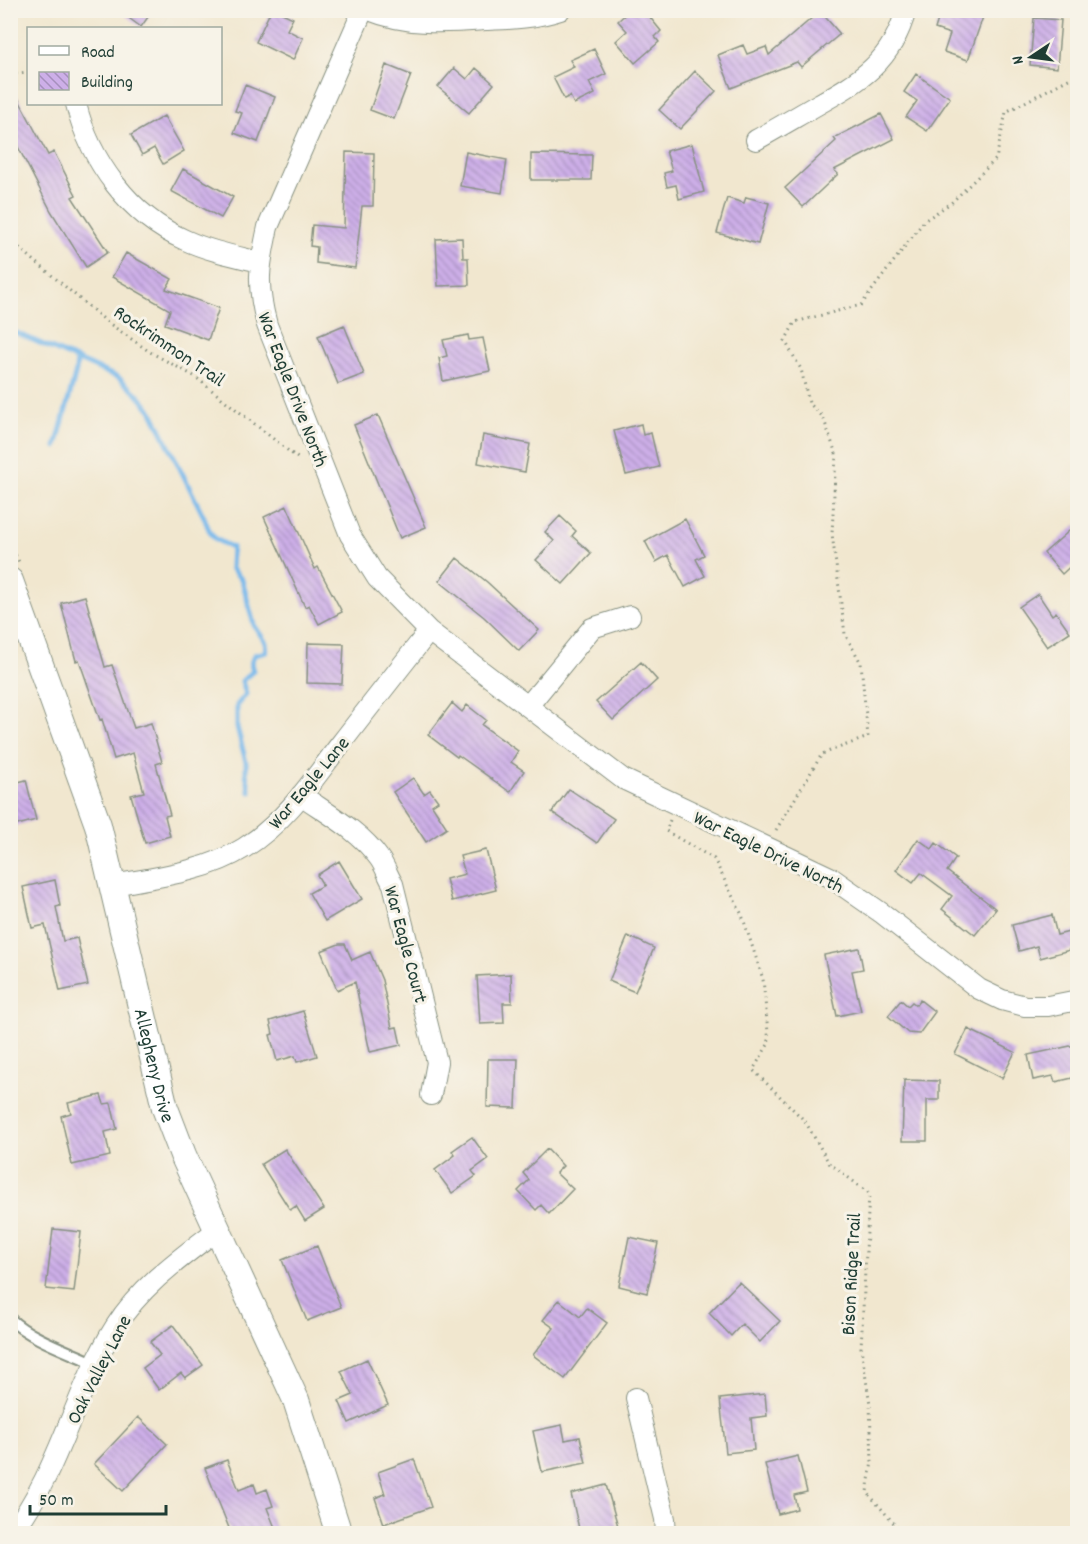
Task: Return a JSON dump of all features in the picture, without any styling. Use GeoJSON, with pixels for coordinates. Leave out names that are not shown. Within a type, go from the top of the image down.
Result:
{"type":"FeatureCollection","features":[{"type":"Feature","properties":{"kind":"street","name":"War Eagle Drive North"},"geometry":{"type":"LineString","coordinates":[[363,10],[268,227],[260,262],[259,284],[261,305],[267,326],[350,535],[361,556],[377,578],[429,631],[623,779],[830,877],[883,914],[960,975],[980,989],[1002,1000],[1025,1006],[1048,1006],[1077,1000]]}},
{"type":"Feature","properties":{"kind":"street"},"geometry":{"type":"LineString","coordinates":[[369,10],[387,18],[437,23],[538,17],[560,10]]}},
{"type":"Feature","properties":{"kind":"street"},"geometry":{"type":"LineString","coordinates":[[756,140],[858,82],[877,65],[891,44],[903,23],[906,10]]}},
{"type":"Feature","properties":{"kind":"street"},"geometry":{"type":"LineString","coordinates":[[76,105],[84,132],[96,156],[136,208],[158,226],[183,240],[212,251],[260,262]]}},
{"type":"Feature","properties":{"kind":"street","name":"Allegheny Drive"},"geometry":{"type":"LineString","coordinates":[[10,581],[98,825],[165,1108],[183,1155],[296,1400],[339,1533]]}},
{"type":"Feature","properties":{"kind":"street"},"geometry":{"type":"LineString","coordinates":[[528,706],[592,628],[630,616]]}},
{"type":"Feature","properties":{"kind":"street","name":"War Eagle Lane"},"geometry":{"type":"LineString","coordinates":[[113,885],[186,871],[234,853],[272,827],[301,795],[429,631]]}},
{"type":"Feature","properties":{"kind":"street","name":"War Eagle Court"},"geometry":{"type":"LineString","coordinates":[[301,795],[342,823],[366,843],[380,860],[393,884],[437,1062],[431,1095]]}},
{"type":"Feature","properties":{"kind":"street","name":"Oak Valley Lane"},"geometry":{"type":"LineString","coordinates":[[10,1533],[27,1513],[36,1496],[115,1327],[153,1280],[217,1230]]}},
{"type":"Feature","properties":{"kind":"street"},"geometry":{"type":"LineString","coordinates":[[636,1398],[665,1519],[666,1533]]}},
{"type":"Feature","properties":{"kind":"lane"},"geometry":{"type":"LineString","coordinates":[[10,1319],[41,1338],[96,1364]]}},
{"type":"Feature","properties":{"kind":"path"},"geometry":{"type":"LineString","coordinates":[[10,74],[27,72]]}},
{"type":"Feature","properties":{"kind":"path"},"geometry":{"type":"LineString","coordinates":[[766,847],[822,754],[868,737],[861,663],[845,634],[832,534],[836,454],[823,417],[809,403],[801,369],[785,341],[795,322],[861,305],[924,221],[952,202],[996,159],[1006,112],[1077,74]]}},
{"type":"Feature","properties":{"kind":"path","name":"Rockrimmon Trail"},"geometry":{"type":"LineString","coordinates":[[10,240],[107,322],[150,352],[194,376],[298,460],[319,456]]}},
{"type":"Feature","properties":{"kind":"path","name":"Bison Ridge Trail"},"geometry":{"type":"LineString","coordinates":[[675,805],[666,831],[714,859],[742,915],[763,979],[770,1043],[753,1070],[805,1121],[829,1163],[869,1193],[861,1348],[870,1404],[872,1462],[867,1492],[903,1533]]}},
{"type":"Feature","properties":{"kind":"building"},"geometry":{"type":"Polygon","coordinates":[[[118,10],[153,10],[141,27],[118,10]]]}},
{"type":"Feature","properties":{"kind":"building"},"geometry":{"type":"Polygon","coordinates":[[[271,10],[293,18],[287,30],[303,38],[293,60],[256,42],[271,10]]]}},
{"type":"Feature","properties":{"kind":"building"},"geometry":{"type":"Polygon","coordinates":[[[630,10],[644,10],[661,31],[655,37],[659,42],[635,63],[616,41],[627,31],[618,21],[630,10]]]}},
{"type":"Feature","properties":{"kind":"building"},"geometry":{"type":"Polygon","coordinates":[[[941,10],[975,10],[984,14],[968,60],[944,52],[950,34],[935,29],[941,10]]]}},
{"type":"Feature","properties":{"kind":"building"},"geometry":{"type":"Polygon","coordinates":[[[820,11],[840,34],[801,67],[797,62],[731,88],[718,55],[743,45],[747,54],[766,47],[769,55],[820,11]]]}},
{"type":"Feature","properties":{"kind":"building"},"geometry":{"type":"Polygon","coordinates":[[[1034,18],[1061,20],[1057,68],[1030,65],[1034,18]]]}},
{"type":"Feature","properties":{"kind":"building"},"geometry":{"type":"Polygon","coordinates":[[[594,49],[606,74],[589,82],[595,94],[574,104],[570,96],[564,99],[553,77],[574,67],[570,60],[594,49]]]}},
{"type":"Feature","properties":{"kind":"building"},"geometry":{"type":"Polygon","coordinates":[[[386,65],[411,75],[394,119],[370,110],[386,65]]]}},
{"type":"Feature","properties":{"kind":"building"},"geometry":{"type":"Polygon","coordinates":[[[454,68],[467,79],[476,68],[494,84],[469,113],[438,87],[454,68]]]}},
{"type":"Feature","properties":{"kind":"building"},"geometry":{"type":"Polygon","coordinates":[[[695,71],[716,91],[680,129],[659,110],[695,71]]]}},
{"type":"Feature","properties":{"kind":"building"},"geometry":{"type":"Polygon","coordinates":[[[916,74],[950,98],[927,131],[906,117],[917,101],[904,92],[916,74]]]}},
{"type":"Feature","properties":{"kind":"building"},"geometry":{"type":"Polygon","coordinates":[[[10,83],[48,155],[54,152],[76,195],[72,197],[108,252],[86,267],[51,211],[17,145],[10,148],[10,83]]]}},
{"type":"Feature","properties":{"kind":"building"},"geometry":{"type":"Polygon","coordinates":[[[245,85],[275,97],[258,142],[234,133],[242,113],[235,111],[245,85]]]}},
{"type":"Feature","properties":{"kind":"building"},"geometry":{"type":"Polygon","coordinates":[[[881,114],[894,139],[834,170],[838,174],[803,207],[785,188],[836,141],[834,138],[881,114]]]}},
{"type":"Feature","properties":{"kind":"building"},"geometry":{"type":"Polygon","coordinates":[[[164,116],[184,151],[163,164],[154,148],[142,155],[131,135],[164,116]]]}},
{"type":"Feature","properties":{"kind":"building"},"geometry":{"type":"Polygon","coordinates":[[[692,144],[704,192],[679,199],[676,185],[667,187],[664,173],[672,171],[666,151],[692,144]]]}},
{"type":"Feature","properties":{"kind":"building"},"geometry":{"type":"Polygon","coordinates":[[[346,152],[374,153],[373,206],[362,206],[355,268],[316,263],[317,247],[310,246],[312,225],[344,228],[346,152]]]}},
{"type":"Feature","properties":{"kind":"building"},"geometry":{"type":"Polygon","coordinates":[[[466,152],[507,160],[502,193],[460,186],[466,152]]]}},
{"type":"Feature","properties":{"kind":"building"},"geometry":{"type":"Polygon","coordinates":[[[531,154],[592,155],[591,180],[531,180],[531,154]]]}},
{"type":"Feature","properties":{"kind":"building"},"geometry":{"type":"Polygon","coordinates":[[[183,169],[233,197],[221,218],[171,191],[183,169]]]}},
{"type":"Feature","properties":{"kind":"building"},"geometry":{"type":"Polygon","coordinates":[[[746,197],[769,203],[758,244],[717,233],[727,198],[744,203],[746,197]]]}},
{"type":"Feature","properties":{"kind":"building"},"geometry":{"type":"Polygon","coordinates":[[[462,238],[463,258],[468,258],[469,285],[438,286],[436,239],[462,238]]]}},
{"type":"Feature","properties":{"kind":"building"},"geometry":{"type":"Polygon","coordinates":[[[126,253],[172,279],[166,289],[219,308],[208,340],[165,324],[170,310],[112,277],[126,253]]]}},
{"type":"Feature","properties":{"kind":"building"},"geometry":{"type":"Polygon","coordinates":[[[344,325],[364,374],[338,384],[318,336],[344,325]]]}},
{"type":"Feature","properties":{"kind":"building"},"geometry":{"type":"Polygon","coordinates":[[[468,335],[469,340],[483,338],[490,371],[443,381],[439,358],[447,356],[443,340],[468,335]]]}},
{"type":"Feature","properties":{"kind":"building"},"geometry":{"type":"Polygon","coordinates":[[[378,415],[426,527],[400,538],[354,425],[378,415]]]}},
{"type":"Feature","properties":{"kind":"building"},"geometry":{"type":"Polygon","coordinates":[[[641,424],[643,435],[651,433],[659,467],[626,475],[614,431],[641,424]]]}},
{"type":"Feature","properties":{"kind":"building"},"geometry":{"type":"Polygon","coordinates":[[[483,435],[530,444],[525,472],[478,463],[483,435]]]}},
{"type":"Feature","properties":{"kind":"building"},"geometry":{"type":"Polygon","coordinates":[[[287,506],[315,569],[318,567],[342,612],[319,624],[309,605],[305,607],[264,517],[287,506]]]}},
{"type":"Feature","properties":{"kind":"building"},"geometry":{"type":"Polygon","coordinates":[[[560,516],[576,531],[572,536],[591,553],[563,584],[536,560],[554,541],[545,532],[560,516]]]}},
{"type":"Feature","properties":{"kind":"building"},"geometry":{"type":"Polygon","coordinates":[[[685,519],[704,555],[696,559],[705,576],[685,587],[668,555],[656,562],[645,541],[685,519]]]}},
{"type":"Feature","properties":{"kind":"building"},"geometry":{"type":"Polygon","coordinates":[[[1077,524],[1077,560],[1062,574],[1044,553],[1077,524]]]}},
{"type":"Feature","properties":{"kind":"building"},"geometry":{"type":"Polygon","coordinates":[[[457,558],[539,630],[519,651],[484,617],[439,581],[457,558]]]}},
{"type":"Feature","properties":{"kind":"building"},"geometry":{"type":"Polygon","coordinates":[[[1038,594],[1052,615],[1056,612],[1070,632],[1047,647],[1019,607],[1038,594]]]}},
{"type":"Feature","properties":{"kind":"building"},"geometry":{"type":"Polygon","coordinates":[[[85,596],[105,667],[112,665],[134,728],[151,723],[162,762],[156,764],[170,815],[165,816],[170,836],[145,843],[131,795],[144,792],[133,753],[114,759],[102,719],[100,720],[79,660],[76,661],[61,603],[85,596]]]}},
{"type":"Feature","properties":{"kind":"building"},"geometry":{"type":"Polygon","coordinates":[[[308,643],[344,644],[342,684],[307,683],[308,643]]]}},
{"type":"Feature","properties":{"kind":"building"},"geometry":{"type":"Polygon","coordinates":[[[641,662],[657,680],[613,720],[596,702],[641,662]]]}},
{"type":"Feature","properties":{"kind":"building"},"geometry":{"type":"Polygon","coordinates":[[[452,703],[462,712],[467,705],[486,720],[482,725],[518,751],[511,762],[524,771],[510,792],[428,735],[452,703]]]}},
{"type":"Feature","properties":{"kind":"building"},"geometry":{"type":"Polygon","coordinates":[[[413,778],[424,794],[430,790],[438,801],[432,805],[447,828],[426,842],[393,792],[413,778]]]}},
{"type":"Feature","properties":{"kind":"building"},"geometry":{"type":"Polygon","coordinates":[[[26,780],[36,820],[10,827],[10,784],[26,780]]]}},
{"type":"Feature","properties":{"kind":"building"},"geometry":{"type":"Polygon","coordinates":[[[569,789],[614,819],[597,843],[552,812],[569,789]]]}},
{"type":"Feature","properties":{"kind":"building"},"geometry":{"type":"Polygon","coordinates":[[[918,839],[932,849],[936,843],[956,858],[947,871],[996,909],[975,935],[942,909],[952,896],[921,873],[913,883],[896,870],[918,839]]]}},
{"type":"Feature","properties":{"kind":"building"},"geometry":{"type":"Polygon","coordinates":[[[486,850],[496,890],[452,901],[446,879],[465,874],[460,856],[486,850]]]}},
{"type":"Feature","properties":{"kind":"building"},"geometry":{"type":"Polygon","coordinates":[[[339,861],[362,899],[325,921],[309,893],[323,885],[317,875],[339,861]]]}},
{"type":"Feature","properties":{"kind":"building"},"geometry":{"type":"Polygon","coordinates":[[[55,880],[60,906],[56,907],[63,941],[77,938],[88,985],[60,991],[45,925],[32,928],[23,887],[55,880]]]}},
{"type":"Feature","properties":{"kind":"building"},"geometry":{"type":"Polygon","coordinates":[[[1052,915],[1057,935],[1077,930],[1077,948],[1040,958],[1037,946],[1019,951],[1012,925],[1052,915]]]}},
{"type":"Feature","properties":{"kind":"building"},"geometry":{"type":"Polygon","coordinates":[[[628,936],[654,948],[635,992],[609,981],[628,936]]]}},
{"type":"Feature","properties":{"kind":"building"},"geometry":{"type":"Polygon","coordinates":[[[345,944],[352,960],[370,952],[382,980],[392,1028],[397,1027],[401,1045],[370,1052],[355,982],[337,990],[321,951],[345,944]]]}},
{"type":"Feature","properties":{"kind":"building"},"geometry":{"type":"Polygon","coordinates":[[[859,948],[863,969],[852,971],[861,1011],[837,1016],[824,955],[859,948]]]}},
{"type":"Feature","properties":{"kind":"building"},"geometry":{"type":"Polygon","coordinates":[[[511,974],[512,1003],[503,1003],[504,1023],[480,1024],[477,976],[511,974]]]}},
{"type":"Feature","properties":{"kind":"building"},"geometry":{"type":"Polygon","coordinates":[[[901,1000],[908,1006],[912,1002],[916,1005],[920,1000],[935,1012],[919,1034],[908,1033],[888,1016],[901,1000]]]}},
{"type":"Feature","properties":{"kind":"building"},"geometry":{"type":"Polygon","coordinates":[[[303,1011],[317,1056],[297,1062],[295,1056],[277,1061],[270,1035],[273,1034],[270,1021],[303,1011]]]}},
{"type":"Feature","properties":{"kind":"building"},"geometry":{"type":"Polygon","coordinates":[[[968,1029],[1015,1052],[1002,1078],[955,1054],[968,1029]]]}},
{"type":"Feature","properties":{"kind":"building"},"geometry":{"type":"Polygon","coordinates":[[[1075,1045],[1077,1077],[1055,1082],[1053,1076],[1033,1080],[1028,1055],[1075,1045]]]}},
{"type":"Feature","properties":{"kind":"building"},"geometry":{"type":"Polygon","coordinates":[[[488,1059],[518,1059],[516,1108],[487,1107],[488,1059]]]}},
{"type":"Feature","properties":{"kind":"building"},"geometry":{"type":"Polygon","coordinates":[[[904,1080],[939,1081],[939,1100],[927,1100],[927,1141],[902,1141],[904,1080]]]}},
{"type":"Feature","properties":{"kind":"building"},"geometry":{"type":"Polygon","coordinates":[[[101,1095],[104,1104],[111,1103],[117,1129],[105,1132],[110,1156],[72,1165],[61,1116],[71,1113],[68,1103],[101,1095]]]}},
{"type":"Feature","properties":{"kind":"building"},"geometry":{"type":"Polygon","coordinates":[[[472,1137],[488,1159],[472,1171],[476,1176],[452,1193],[435,1170],[455,1155],[452,1151],[472,1137]]]}},
{"type":"Feature","properties":{"kind":"building"},"geometry":{"type":"Polygon","coordinates":[[[285,1149],[324,1209],[305,1221],[296,1206],[290,1210],[261,1164],[285,1149]]]}},
{"type":"Feature","properties":{"kind":"building"},"geometry":{"type":"Polygon","coordinates":[[[547,1149],[563,1166],[556,1173],[573,1189],[549,1214],[541,1205],[536,1210],[518,1191],[529,1180],[523,1173],[547,1149]]]}},
{"type":"Feature","properties":{"kind":"building"},"geometry":{"type":"Polygon","coordinates":[[[53,1229],[81,1232],[74,1292],[46,1289],[53,1229]]]}},
{"type":"Feature","properties":{"kind":"building"},"geometry":{"type":"Polygon","coordinates":[[[629,1237],[658,1243],[647,1293],[619,1286],[629,1237]]]}},
{"type":"Feature","properties":{"kind":"building"},"geometry":{"type":"Polygon","coordinates":[[[317,1246],[341,1307],[307,1321],[282,1260],[317,1246]]]}},
{"type":"Feature","properties":{"kind":"building"},"geometry":{"type":"Polygon","coordinates":[[[739,1282],[780,1321],[760,1342],[742,1324],[731,1336],[709,1313],[739,1282]]]}},
{"type":"Feature","properties":{"kind":"building"},"geometry":{"type":"Polygon","coordinates":[[[559,1300],[580,1317],[587,1308],[607,1323],[565,1379],[533,1355],[554,1328],[543,1320],[559,1300]]]}},
{"type":"Feature","properties":{"kind":"building"},"geometry":{"type":"Polygon","coordinates":[[[173,1325],[203,1365],[185,1378],[181,1373],[159,1390],[143,1368],[160,1355],[150,1342],[173,1325]]]}},
{"type":"Feature","properties":{"kind":"building"},"geometry":{"type":"Polygon","coordinates":[[[367,1359],[388,1405],[349,1423],[339,1401],[353,1395],[341,1371],[367,1359]]]}},
{"type":"Feature","properties":{"kind":"building"},"geometry":{"type":"Polygon","coordinates":[[[765,1394],[767,1416],[751,1418],[754,1450],[726,1453],[720,1399],[765,1394]]]}},
{"type":"Feature","properties":{"kind":"building"},"geometry":{"type":"Polygon","coordinates":[[[138,1417],[167,1444],[123,1491],[94,1464],[138,1417]]]}},
{"type":"Feature","properties":{"kind":"building"},"geometry":{"type":"Polygon","coordinates":[[[562,1425],[565,1440],[580,1437],[586,1463],[542,1472],[533,1431],[562,1425]]]}},
{"type":"Feature","properties":{"kind":"building"},"geometry":{"type":"Polygon","coordinates":[[[798,1456],[807,1492],[794,1495],[797,1509],[778,1514],[765,1464],[798,1456]]]}},
{"type":"Feature","properties":{"kind":"building"},"geometry":{"type":"Polygon","coordinates":[[[414,1459],[431,1507],[384,1524],[375,1498],[385,1494],[378,1472],[414,1459]]]}},
{"type":"Feature","properties":{"kind":"building"},"geometry":{"type":"Polygon","coordinates":[[[227,1460],[239,1490],[254,1484],[257,1493],[267,1489],[273,1506],[267,1508],[276,1530],[267,1533],[231,1533],[205,1468],[227,1460]]]}},
{"type":"Feature","properties":{"kind":"building"},"geometry":{"type":"Polygon","coordinates":[[[606,1485],[620,1533],[580,1533],[571,1494],[606,1485]]]}},
{"type":"Feature","properties":{"kind":"waterway"},"geometry":{"type":"LineString","coordinates":[[10,330],[119,378],[136,393],[151,410],[211,533],[220,542],[232,547],[231,568],[242,580],[254,625],[266,643],[266,652],[254,655],[251,664],[253,671],[242,681],[246,694],[237,705],[237,727],[246,762],[250,792]]}},
{"type":"Feature","properties":{"kind":"waterway"},"geometry":{"type":"LineString","coordinates":[[56,447],[76,371],[77,359]]}}]}
